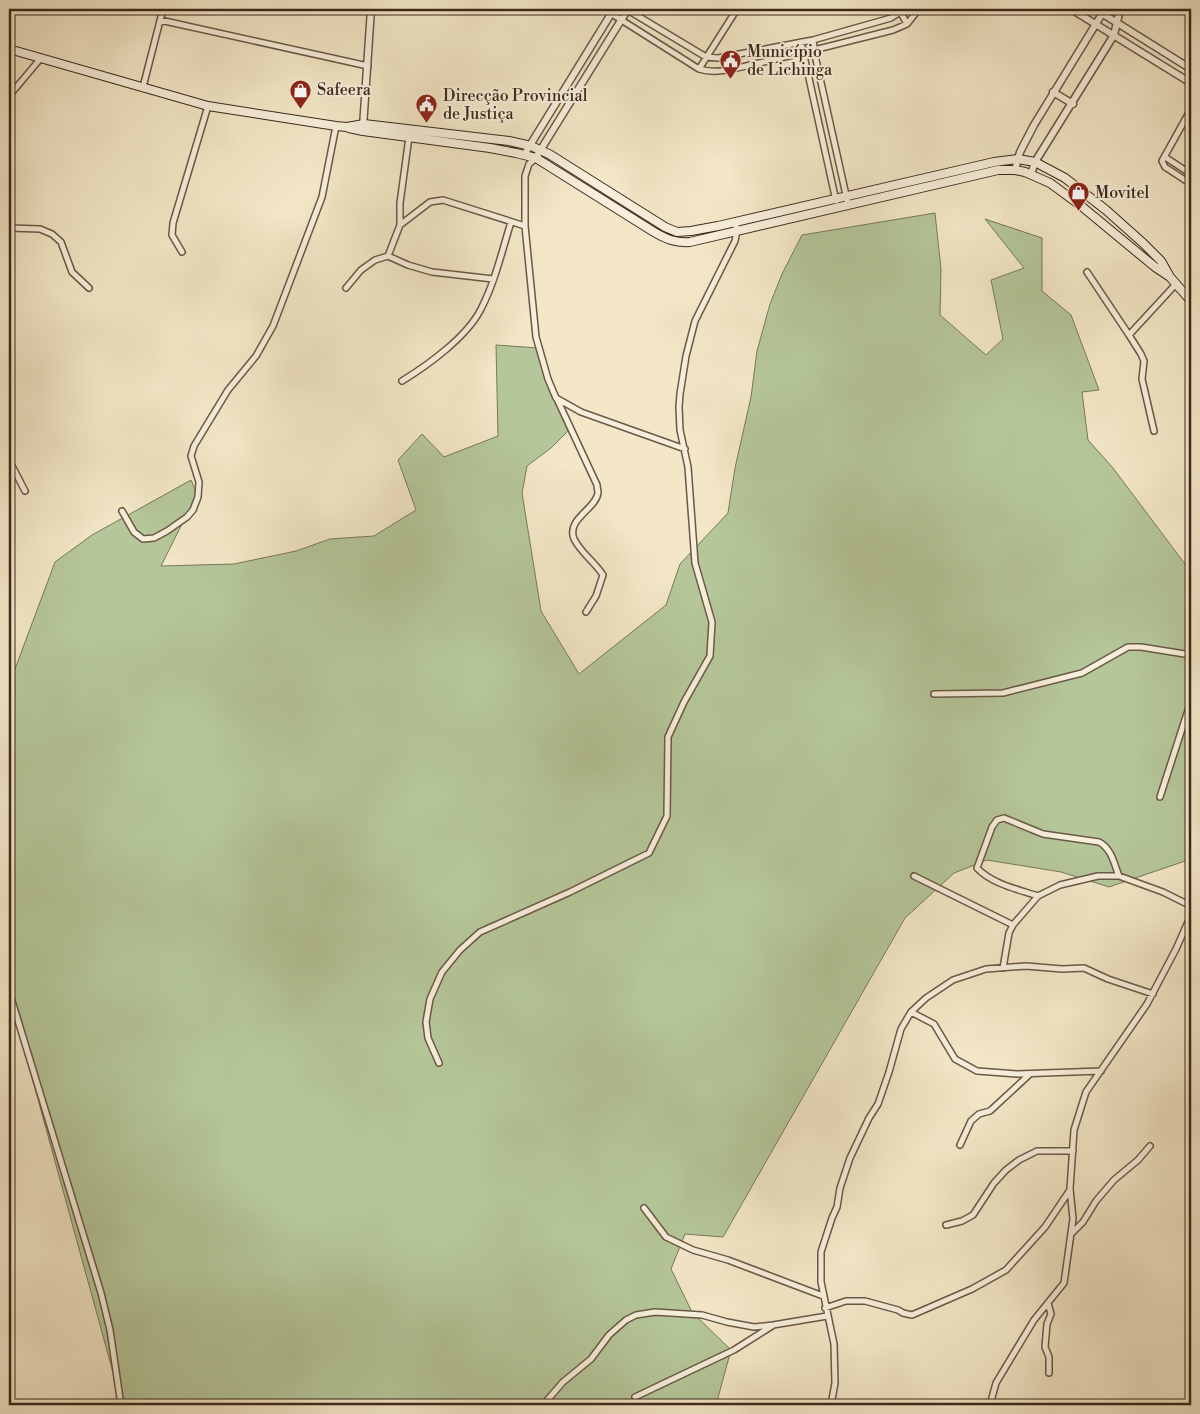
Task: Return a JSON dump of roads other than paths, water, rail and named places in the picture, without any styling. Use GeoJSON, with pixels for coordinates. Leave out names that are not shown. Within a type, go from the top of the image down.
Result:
{"type":"FeatureCollection","features":[{"type":"Feature","properties":{"kind":"main road"},"geometry":{"type":"LineString","coordinates":[[9,49],[208,106],[336,126],[509,141],[531,146],[665,228],[677,232],[692,231],[735,222],[846,195],[907,187]]}},
{"type":"Feature","properties":{"kind":"main road"},"geometry":{"type":"LineString","coordinates":[[363,128],[409,137],[490,148],[536,158],[654,232],[671,241],[680,242],[690,242],[848,204],[969,172],[994,162],[1018,159],[1035,162],[1065,178],[1121,224],[1161,261],[1170,277],[1191,300]]}},
{"type":"Feature","properties":{"kind":"main road"},"geometry":{"type":"LineString","coordinates":[[969,172],[1015,170],[1031,174],[1050,183],[1170,277]]}},
{"type":"Feature","properties":{"kind":"main road"},"geometry":{"type":"LineString","coordinates":[[597,196],[602,188]]}},
{"type":"Feature","properties":{"kind":"main road"},"geometry":{"type":"LineString","coordinates":[[1080,205],[1087,196]]}},
{"type":"Feature","properties":{"kind":"main road"},"geometry":{"type":"LineString","coordinates":[[612,206],[618,198]]}},
{"type":"Feature","properties":{"kind":"main road"},"geometry":{"type":"LineString","coordinates":[[776,212],[778,221]]}},
{"type":"Feature","properties":{"kind":"main road"},"geometry":{"type":"LineString","coordinates":[[1114,233],[1121,224]]}},
{"type":"Feature","properties":{"kind":"main road"},"geometry":{"type":"LineString","coordinates":[[677,232],[680,242]]}},
{"type":"Feature","properties":{"kind":"street"},"geometry":{"type":"LineString","coordinates":[[143,87],[163,9]]}},
{"type":"Feature","properties":{"kind":"street"},"geometry":{"type":"LineString","coordinates":[[363,128],[371,9]]}},
{"type":"Feature","properties":{"kind":"street"},"geometry":{"type":"LineString","coordinates":[[604,9],[613,11],[622,20],[699,69],[708,72],[803,54],[894,30],[907,24],[919,9]]}},
{"type":"Feature","properties":{"kind":"street"},"geometry":{"type":"LineString","coordinates":[[586,612],[596,596],[603,576],[596,564],[586,555],[574,538],[573,529],[598,493],[597,485],[548,379],[536,338],[525,226],[524,187],[529,164],[536,158],[627,9],[706,58],[737,55],[813,40],[891,18],[903,11]]}},
{"type":"Feature","properties":{"kind":"street"},"geometry":{"type":"LineString","coordinates":[[699,69],[737,9]]}},
{"type":"Feature","properties":{"kind":"street"},"geometry":{"type":"LineString","coordinates":[[895,9],[903,11]]}},
{"type":"Feature","properties":{"kind":"street"},"geometry":{"type":"LineString","coordinates":[[1071,9],[1191,83]]}},
{"type":"Feature","properties":{"kind":"street"},"geometry":{"type":"LineString","coordinates":[[1095,9],[1103,11],[1117,23],[1191,69]]}},
{"type":"Feature","properties":{"kind":"street"},"geometry":{"type":"LineString","coordinates":[[1031,174],[1035,162],[1114,35],[1120,9]]}},
{"type":"Feature","properties":{"kind":"street"},"geometry":{"type":"LineString","coordinates":[[529,164],[524,155],[613,11]]}},
{"type":"Feature","properties":{"kind":"street"},"geometry":{"type":"LineString","coordinates":[[903,11],[907,24]]}},
{"type":"Feature","properties":{"kind":"street"},"geometry":{"type":"LineString","coordinates":[[1015,170],[1027,138],[1103,11]]}},
{"type":"Feature","properties":{"kind":"street"},"geometry":{"type":"LineString","coordinates":[[160,20],[368,66]]}},
{"type":"Feature","properties":{"kind":"street"},"geometry":{"type":"LineString","coordinates":[[813,40],[848,204]]}},
{"type":"Feature","properties":{"kind":"street"},"geometry":{"type":"LineString","coordinates":[[801,42],[838,206]]}},
{"type":"Feature","properties":{"kind":"street"},"geometry":{"type":"LineString","coordinates":[[737,55],[738,67]]}},
{"type":"Feature","properties":{"kind":"street"},"geometry":{"type":"LineString","coordinates":[[9,96],[41,58]]}},
{"type":"Feature","properties":{"kind":"street"},"geometry":{"type":"LineString","coordinates":[[1053,92],[1072,104]]}},
{"type":"Feature","properties":{"kind":"street"},"geometry":{"type":"LineString","coordinates":[[182,252],[172,235],[173,224],[208,106]]}},
{"type":"Feature","properties":{"kind":"street"},"geometry":{"type":"LineString","coordinates":[[1191,109],[1162,161],[1163,166],[1191,184]]}},
{"type":"Feature","properties":{"kind":"street"},"geometry":{"type":"LineString","coordinates":[[820,124],[830,121]]}},
{"type":"Feature","properties":{"kind":"street"},"geometry":{"type":"LineString","coordinates":[[122,512],[134,532],[143,539],[154,538],[167,531],[187,517],[193,510],[198,497],[199,482],[191,456],[194,446],[228,390],[256,356],[273,326],[322,197],[336,126]]}},
{"type":"Feature","properties":{"kind":"street"},"geometry":{"type":"LineString","coordinates":[[388,256],[400,225],[400,203],[409,137]]}},
{"type":"Feature","properties":{"kind":"street"},"geometry":{"type":"LineString","coordinates":[[1164,157],[1191,174]]}},
{"type":"Feature","properties":{"kind":"street"},"geometry":{"type":"LineString","coordinates":[[400,225],[430,202],[442,200],[525,226]]}},
{"type":"Feature","properties":{"kind":"street"},"geometry":{"type":"LineString","coordinates":[[402,381],[428,365],[466,330],[481,310],[511,222]]}},
{"type":"Feature","properties":{"kind":"street"},"geometry":{"type":"LineString","coordinates":[[439,1063],[428,1038],[426,1022],[430,999],[442,972],[460,950],[480,932],[570,892],[649,853],[667,816],[668,737],[684,702],[710,656],[712,622],[695,563],[688,468],[680,430],[679,407],[686,356],[695,321],[736,241],[737,231],[735,222]]}},
{"type":"Feature","properties":{"kind":"street"},"geometry":{"type":"LineString","coordinates":[[9,228],[40,229],[52,234],[61,242],[72,272],[89,288]]}},
{"type":"Feature","properties":{"kind":"street"},"geometry":{"type":"LineString","coordinates":[[346,288],[361,270],[375,260],[388,256],[408,265],[432,272],[493,279]]}},
{"type":"Feature","properties":{"kind":"street"},"geometry":{"type":"LineString","coordinates":[[1087,272],[1144,360],[1142,379],[1154,430]]}},
{"type":"Feature","properties":{"kind":"street"},"geometry":{"type":"LineString","coordinates":[[1128,335],[1176,284]]}},
{"type":"Feature","properties":{"kind":"street"},"geometry":{"type":"LineString","coordinates":[[556,398],[581,412],[685,448]]}},
{"type":"Feature","properties":{"kind":"street"},"geometry":{"type":"LineString","coordinates":[[9,460],[25,491]]}},
{"type":"Feature","properties":{"kind":"street"},"geometry":{"type":"LineString","coordinates":[[934,694],[1003,693],[1082,672],[1128,648],[1141,647],[1191,655]]}},
{"type":"Feature","properties":{"kind":"street"},"geometry":{"type":"LineString","coordinates":[[1160,797],[1191,701]]}},
{"type":"Feature","properties":{"kind":"street"},"geometry":{"type":"LineString","coordinates":[[1038,896],[1001,884],[977,868],[992,827],[997,820],[1004,818],[1043,834],[1099,842],[1106,846],[1109,851],[1119,876]]}},
{"type":"Feature","properties":{"kind":"street"},"geometry":{"type":"LineString","coordinates":[[914,876],[1013,925]]}},
{"type":"Feature","properties":{"kind":"street"},"geometry":{"type":"LineString","coordinates":[[1003,968],[1009,933],[1013,925],[1038,896],[1060,885],[1098,876],[1119,876],[1163,892],[1191,906]]}},
{"type":"Feature","properties":{"kind":"street"},"geometry":{"type":"LineString","coordinates":[[990,1405],[996,1383],[1034,1320],[1064,1283],[1073,1219],[1070,1189],[1074,1130],[1086,1092],[1153,994],[1176,950],[1191,915]]}},
{"type":"Feature","properties":{"kind":"street"},"geometry":{"type":"LineString","coordinates":[[1187,925],[1191,935]]}},
{"type":"Feature","properties":{"kind":"street"},"geometry":{"type":"LineString","coordinates":[[831,1405],[835,1383],[834,1344],[820,1282],[821,1252],[837,1207],[850,1158],[869,1118],[878,1104],[901,1029],[911,1012],[926,998],[953,980],[986,969],[1026,966],[1062,969],[1084,968],[1108,979],[1153,994]]}},
{"type":"Feature","properties":{"kind":"street"},"geometry":{"type":"LineString","coordinates":[[9,991],[101,1293],[110,1330],[121,1405]]}},
{"type":"Feature","properties":{"kind":"street"},"geometry":{"type":"LineString","coordinates":[[911,1012],[934,1024],[955,1059],[977,1070],[1030,1074],[1100,1071]]}},
{"type":"Feature","properties":{"kind":"street"},"geometry":{"type":"LineString","coordinates":[[960,1145],[971,1121],[979,1114],[990,1111],[1030,1074]]}},
{"type":"Feature","properties":{"kind":"street"},"geometry":{"type":"LineString","coordinates":[[1071,1234],[1083,1222],[1096,1201],[1114,1180],[1138,1160],[1150,1146]]}},
{"type":"Feature","properties":{"kind":"street"},"geometry":{"type":"LineString","coordinates":[[946,1225],[962,1222],[973,1215],[994,1183],[1019,1160],[1037,1151],[1073,1152]]}},
{"type":"Feature","properties":{"kind":"street"},"geometry":{"type":"LineString","coordinates":[[825,1308],[846,1301],[865,1301],[912,1315],[972,1289],[1006,1270],[1045,1227],[1070,1189]]}},
{"type":"Feature","properties":{"kind":"street"},"geometry":{"type":"LineString","coordinates":[[644,1208],[666,1237],[693,1250],[728,1260],[823,1296]]}},
{"type":"Feature","properties":{"kind":"street"},"geometry":{"type":"LineString","coordinates":[[1048,1302],[1051,1314],[1047,1324],[1045,1347],[1049,1357],[1049,1373]]}},
{"type":"Feature","properties":{"kind":"street"},"geometry":{"type":"LineString","coordinates":[[543,1405],[563,1382],[591,1359],[609,1335],[626,1320],[636,1315],[655,1312],[702,1315],[754,1327],[827,1316]]}},
{"type":"Feature","properties":{"kind":"street"},"geometry":{"type":"LineString","coordinates":[[635,1397],[734,1350],[773,1325]]}},
{"type":"Feature","properties":{"kind":"place","name":"Município de Lichinga"},"geometry":{"type":"Point","coordinates":[731,80]}},
{"type":"Feature","properties":{"kind":"place","name":"Safeera"},"geometry":{"type":"Point","coordinates":[301,109]}},
{"type":"Feature","properties":{"kind":"place","name":"Direcção Provincial de Justiça"},"geometry":{"type":"Point","coordinates":[427,124]}},
{"type":"Feature","properties":{"kind":"place","name":"Movitel"},"geometry":{"type":"Point","coordinates":[1079,212]}}]}
